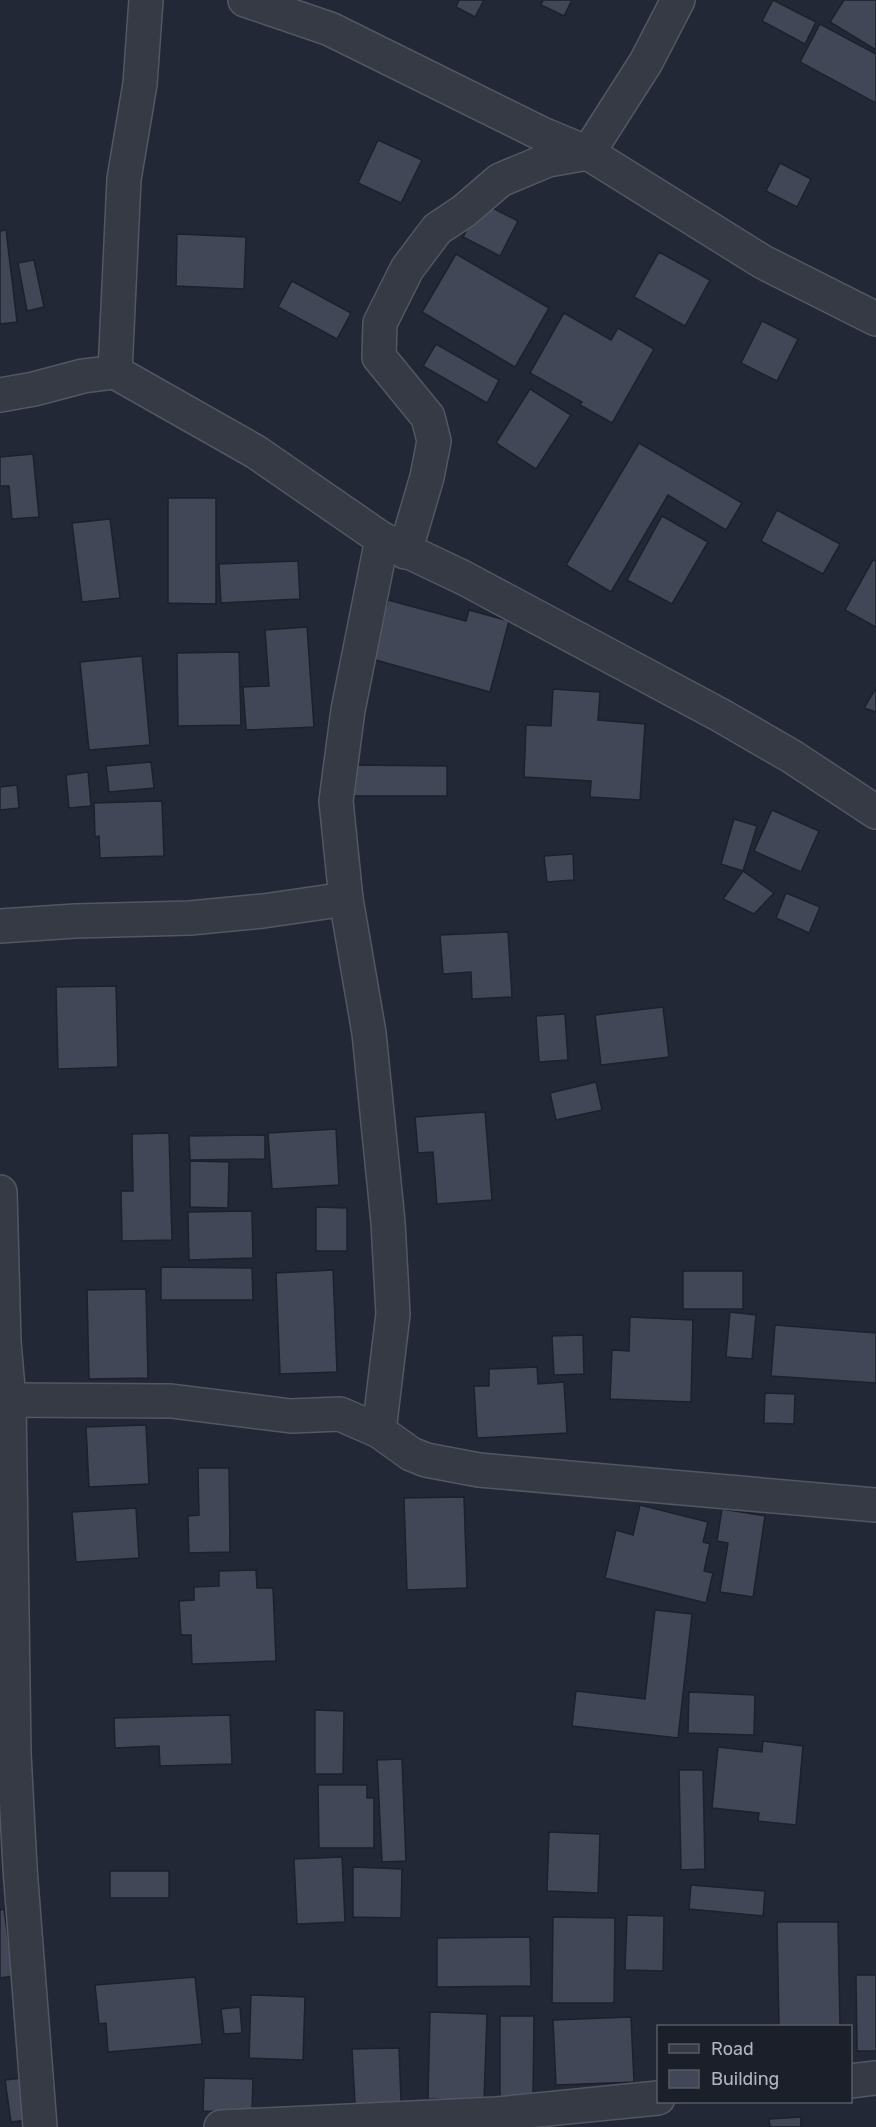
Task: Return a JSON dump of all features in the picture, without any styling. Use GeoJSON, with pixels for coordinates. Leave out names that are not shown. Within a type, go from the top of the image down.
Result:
{"type":"FeatureCollection","features":[{"type":"Feature","properties":{"kind":"street"},"geometry":{"type":"LineString","coordinates":[[116,372],[124,179],[140,84],[146,0]]}},
{"type":"Feature","properties":{"kind":"street"},"geometry":{"type":"LineString","coordinates":[[245,0],[330,29],[540,133],[588,153],[763,262],[876,319]]}},
{"type":"Feature","properties":{"kind":"street"},"geometry":{"type":"LineString","coordinates":[[379,1431],[393,1314],[388,1222],[369,1033],[346,899],[336,801],[348,710],[394,546],[427,477],[434,441],[428,417],[379,357],[380,323],[407,269],[437,229],[464,211],[500,180],[548,160],[588,153],[646,62],[678,0]]}},
{"type":"Feature","properties":{"kind":"street"},"geometry":{"type":"LineString","coordinates":[[0,395],[84,376],[116,372],[256,452],[394,546],[464,578],[720,715],[790,756],[876,812]]}},
{"type":"Feature","properties":{"kind":"street"},"geometry":{"type":"LineString","coordinates":[[0,926],[75,921],[190,918],[263,912],[346,899]]}},
{"type":"Feature","properties":{"kind":"street"},"geometry":{"type":"LineString","coordinates":[[0,1192],[4,1342],[9,1400],[14,1753],[10,1870],[40,2127]]}},
{"type":"Feature","properties":{"kind":"street"},"geometry":{"type":"LineString","coordinates":[[9,1400],[171,1401],[291,1416],[340,1414],[379,1431],[411,1454],[426,1460],[479,1470],[876,1505]]}},
{"type":"Feature","properties":{"kind":"street"},"geometry":{"type":"LineString","coordinates":[[852,2081],[876,2079]]}},
{"type":"Feature","properties":{"kind":"street"},"geometry":{"type":"LineString","coordinates":[[221,2127],[497,2115],[657,2098]]}},
{"type":"Feature","properties":{"kind":"building"},"geometry":{"type":"Polygon","coordinates":[[[459,0],[484,0],[475,17],[456,7],[459,0]]]}},
{"type":"Feature","properties":{"kind":"building"},"geometry":{"type":"Polygon","coordinates":[[[543,0],[572,0],[564,16],[541,5],[543,0]]]}},
{"type":"Feature","properties":{"kind":"building"},"geometry":{"type":"Polygon","coordinates":[[[773,0],[816,22],[805,44],[762,21],[773,0]]]}},
{"type":"Feature","properties":{"kind":"building"},"geometry":{"type":"Polygon","coordinates":[[[844,0],[876,0],[876,50],[830,22],[844,0]]]}},
{"type":"Feature","properties":{"kind":"building"},"geometry":{"type":"Polygon","coordinates":[[[820,24],[876,54],[876,103],[800,62],[820,24]]]}},
{"type":"Feature","properties":{"kind":"building"},"geometry":{"type":"Polygon","coordinates":[[[378,140],[422,160],[401,203],[358,183],[378,140]]]}},
{"type":"Feature","properties":{"kind":"building"},"geometry":{"type":"Polygon","coordinates":[[[780,163],[811,179],[797,207],[766,191],[780,163]]]}},
{"type":"Feature","properties":{"kind":"building"},"geometry":{"type":"Polygon","coordinates":[[[481,202],[518,221],[500,256],[463,237],[481,202]]]}},
{"type":"Feature","properties":{"kind":"building"},"geometry":{"type":"Polygon","coordinates":[[[6,230],[17,322],[0,324],[0,231],[6,230]]]}},
{"type":"Feature","properties":{"kind":"building"},"geometry":{"type":"Polygon","coordinates":[[[177,234],[246,237],[244,289],[176,286],[177,234]]]}},
{"type":"Feature","properties":{"kind":"building"},"geometry":{"type":"Polygon","coordinates":[[[659,252],[710,280],[685,326],[634,297],[659,252]]]}},
{"type":"Feature","properties":{"kind":"building"},"geometry":{"type":"Polygon","coordinates":[[[456,254],[549,308],[515,367],[422,312],[456,254]]]}},
{"type":"Feature","properties":{"kind":"building"},"geometry":{"type":"Polygon","coordinates":[[[34,260],[44,307],[27,311],[18,263],[34,260]]]}},
{"type":"Feature","properties":{"kind":"building"},"geometry":{"type":"Polygon","coordinates":[[[292,281],[351,313],[337,339],[278,307],[292,281]]]}},
{"type":"Feature","properties":{"kind":"building"},"geometry":{"type":"Polygon","coordinates":[[[564,313],[611,340],[618,328],[654,349],[612,423],[580,405],[582,402],[530,373],[564,313]]]}},
{"type":"Feature","properties":{"kind":"building"},"geometry":{"type":"Polygon","coordinates":[[[762,321],[798,339],[777,381],[741,363],[762,321]]]}},
{"type":"Feature","properties":{"kind":"building"},"geometry":{"type":"Polygon","coordinates":[[[436,344],[499,380],[487,403],[423,366],[436,344]]]}},
{"type":"Feature","properties":{"kind":"building"},"geometry":{"type":"Polygon","coordinates":[[[530,389],[571,415],[536,469],[496,443],[530,389]]]}},
{"type":"Feature","properties":{"kind":"building"},"geometry":{"type":"Polygon","coordinates":[[[639,443],[742,503],[726,530],[668,495],[611,592],[566,565],[639,443]]]}},
{"type":"Feature","properties":{"kind":"building"},"geometry":{"type":"Polygon","coordinates":[[[33,454],[39,517],[12,519],[9,486],[0,486],[0,457],[33,454]]]}},
{"type":"Feature","properties":{"kind":"building"},"geometry":{"type":"Polygon","coordinates":[[[168,498],[216,498],[216,604],[168,603],[168,498]]]}},
{"type":"Feature","properties":{"kind":"building"},"geometry":{"type":"Polygon","coordinates":[[[777,510],[840,544],[823,574],[761,541],[777,510]]]}},
{"type":"Feature","properties":{"kind":"building"},"geometry":{"type":"Polygon","coordinates":[[[662,516],[708,542],[672,604],[627,580],[662,516]]]}},
{"type":"Feature","properties":{"kind":"building"},"geometry":{"type":"Polygon","coordinates":[[[110,519],[120,598],[82,602],[72,523],[110,519]]]}},
{"type":"Feature","properties":{"kind":"building"},"geometry":{"type":"Polygon","coordinates":[[[873,560],[876,561],[876,627],[845,610],[873,560]]]}},
{"type":"Feature","properties":{"kind":"building"},"geometry":{"type":"Polygon","coordinates":[[[298,561],[300,599],[221,603],[219,564],[298,561]]]}},
{"type":"Feature","properties":{"kind":"building"},"geometry":{"type":"Polygon","coordinates":[[[388,600],[466,621],[469,610],[509,621],[490,692],[372,659],[388,600]]]}},
{"type":"Feature","properties":{"kind":"building"},"geometry":{"type":"Polygon","coordinates":[[[307,627],[314,727],[246,730],[243,687],[269,686],[265,630],[307,627]]]}},
{"type":"Feature","properties":{"kind":"building"},"geometry":{"type":"Polygon","coordinates":[[[239,652],[241,725],[178,726],[177,653],[239,652]]]}},
{"type":"Feature","properties":{"kind":"building"},"geometry":{"type":"Polygon","coordinates":[[[142,656],[150,745],[89,750],[80,662],[142,656]]]}},
{"type":"Feature","properties":{"kind":"building"},"geometry":{"type":"Polygon","coordinates":[[[876,688],[876,712],[864,708],[876,688]]]}},
{"type":"Feature","properties":{"kind":"building"},"geometry":{"type":"Polygon","coordinates":[[[553,689],[600,692],[598,720],[645,724],[640,800],[590,797],[591,781],[524,777],[526,725],[551,726],[553,689]]]}},
{"type":"Feature","properties":{"kind":"building"},"geometry":{"type":"Polygon","coordinates":[[[151,762],[154,788],[109,792],[106,766],[151,762]]]}},
{"type":"Feature","properties":{"kind":"building"},"geometry":{"type":"Polygon","coordinates":[[[354,765],[447,766],[447,796],[354,796],[354,765]]]}},
{"type":"Feature","properties":{"kind":"building"},"geometry":{"type":"Polygon","coordinates":[[[88,772],[91,806],[69,808],[66,775],[88,772]]]}},
{"type":"Feature","properties":{"kind":"building"},"geometry":{"type":"Polygon","coordinates":[[[17,785],[19,808],[0,810],[0,787],[17,785]]]}},
{"type":"Feature","properties":{"kind":"building"},"geometry":{"type":"Polygon","coordinates":[[[162,801],[164,856],[100,858],[99,836],[95,837],[94,803],[162,801]]]}},
{"type":"Feature","properties":{"kind":"building"},"geometry":{"type":"Polygon","coordinates":[[[772,810],[819,831],[801,872],[754,851],[772,810]]]}},
{"type":"Feature","properties":{"kind":"building"},"geometry":{"type":"Polygon","coordinates":[[[734,819],[757,826],[743,871],[721,864],[734,819]]]}},
{"type":"Feature","properties":{"kind":"building"},"geometry":{"type":"Polygon","coordinates":[[[573,854],[574,880],[547,882],[544,856],[573,854]]]}},
{"type":"Feature","properties":{"kind":"building"},"geometry":{"type":"Polygon","coordinates":[[[743,871],[774,893],[754,914],[723,899],[743,871]]]}},
{"type":"Feature","properties":{"kind":"building"},"geometry":{"type":"Polygon","coordinates":[[[786,893],[820,907],[809,933],[776,918],[786,893]]]}},
{"type":"Feature","properties":{"kind":"building"},"geometry":{"type":"Polygon","coordinates":[[[508,932],[512,997],[472,999],[471,972],[443,974],[440,935],[508,932]]]}},
{"type":"Feature","properties":{"kind":"building"},"geometry":{"type":"Polygon","coordinates":[[[116,986],[118,1067],[58,1069],[56,987],[116,986]]]}},
{"type":"Feature","properties":{"kind":"building"},"geometry":{"type":"Polygon","coordinates":[[[663,1007],[669,1057],[601,1065],[595,1015],[663,1007]]]}},
{"type":"Feature","properties":{"kind":"building"},"geometry":{"type":"Polygon","coordinates":[[[565,1014],[568,1060],[539,1062],[536,1016],[565,1014]]]}},
{"type":"Feature","properties":{"kind":"building"},"geometry":{"type":"Polygon","coordinates":[[[596,1082],[602,1110],[556,1120],[550,1093],[596,1082]]]}},
{"type":"Feature","properties":{"kind":"building"},"geometry":{"type":"Polygon","coordinates":[[[485,1112],[492,1200],[437,1204],[433,1152],[418,1153],[415,1117],[485,1112]]]}},
{"type":"Feature","properties":{"kind":"building"},"geometry":{"type":"Polygon","coordinates":[[[336,1129],[339,1185],[272,1189],[268,1133],[336,1129]]]}},
{"type":"Feature","properties":{"kind":"building"},"geometry":{"type":"Polygon","coordinates":[[[169,1133],[172,1240],[122,1241],[121,1191],[133,1191],[132,1134],[169,1133]]]}},
{"type":"Feature","properties":{"kind":"building"},"geometry":{"type":"Polygon","coordinates":[[[265,1135],[265,1159],[190,1160],[189,1136],[265,1135]]]}},
{"type":"Feature","properties":{"kind":"building"},"geometry":{"type":"Polygon","coordinates":[[[190,1161],[229,1162],[228,1208],[190,1207],[190,1161]]]}},
{"type":"Feature","properties":{"kind":"building"},"geometry":{"type":"Polygon","coordinates":[[[316,1207],[347,1208],[347,1251],[316,1251],[316,1207]]]}},
{"type":"Feature","properties":{"kind":"building"},"geometry":{"type":"Polygon","coordinates":[[[252,1211],[253,1258],[189,1260],[188,1212],[252,1211]]]}},
{"type":"Feature","properties":{"kind":"building"},"geometry":{"type":"Polygon","coordinates":[[[161,1267],[252,1268],[253,1300],[161,1300],[161,1267]]]}},
{"type":"Feature","properties":{"kind":"building"},"geometry":{"type":"Polygon","coordinates":[[[333,1270],[337,1372],[280,1374],[276,1273],[333,1270]]]}},
{"type":"Feature","properties":{"kind":"building"},"geometry":{"type":"Polygon","coordinates":[[[683,1271],[743,1271],[743,1309],[683,1309],[683,1271]]]}},
{"type":"Feature","properties":{"kind":"building"},"geometry":{"type":"Polygon","coordinates":[[[146,1289],[148,1378],[89,1379],[87,1290],[146,1289]]]}},
{"type":"Feature","properties":{"kind":"building"},"geometry":{"type":"Polygon","coordinates":[[[730,1312],[756,1315],[752,1359],[726,1357],[730,1312]]]}},
{"type":"Feature","properties":{"kind":"building"},"geometry":{"type":"Polygon","coordinates":[[[630,1317],[693,1320],[691,1402],[610,1399],[612,1350],[629,1351],[630,1317]]]}},
{"type":"Feature","properties":{"kind":"building"},"geometry":{"type":"Polygon","coordinates":[[[775,1325],[876,1333],[876,1383],[771,1376],[775,1325]]]}},
{"type":"Feature","properties":{"kind":"building"},"geometry":{"type":"Polygon","coordinates":[[[583,1335],[584,1374],[554,1375],[552,1336],[583,1335]]]}},
{"type":"Feature","properties":{"kind":"building"},"geometry":{"type":"Polygon","coordinates":[[[537,1367],[538,1384],[564,1382],[567,1433],[477,1438],[474,1386],[489,1386],[489,1369],[537,1367]]]}},
{"type":"Feature","properties":{"kind":"building"},"geometry":{"type":"Polygon","coordinates":[[[765,1393],[795,1394],[794,1424],[764,1423],[765,1393]]]}},
{"type":"Feature","properties":{"kind":"building"},"geometry":{"type":"Polygon","coordinates":[[[146,1425],[149,1484],[89,1487],[86,1427],[146,1425]]]}},
{"type":"Feature","properties":{"kind":"building"},"geometry":{"type":"Polygon","coordinates":[[[198,1468],[229,1468],[230,1552],[189,1553],[188,1516],[199,1515],[198,1468]]]}},
{"type":"Feature","properties":{"kind":"building"},"geometry":{"type":"Polygon","coordinates":[[[464,1497],[467,1588],[407,1590],[404,1498],[464,1497]]]}},
{"type":"Feature","properties":{"kind":"building"},"geometry":{"type":"Polygon","coordinates":[[[640,1505],[708,1522],[703,1542],[710,1544],[704,1571],[713,1573],[706,1603],[605,1578],[616,1530],[633,1535],[640,1505]]]}},
{"type":"Feature","properties":{"kind":"building"},"geometry":{"type":"Polygon","coordinates":[[[136,1508],[139,1558],[76,1562],[72,1512],[136,1508]]]}},
{"type":"Feature","properties":{"kind":"building"},"geometry":{"type":"Polygon","coordinates":[[[722,1509],[765,1516],[753,1597],[720,1592],[728,1543],[717,1541],[722,1509]]]}},
{"type":"Feature","properties":{"kind":"building"},"geometry":{"type":"Polygon","coordinates":[[[256,1570],[257,1588],[273,1588],[276,1661],[192,1664],[191,1635],[181,1635],[179,1601],[194,1600],[194,1587],[219,1586],[219,1571],[256,1570]]]}},
{"type":"Feature","properties":{"kind":"building"},"geometry":{"type":"Polygon","coordinates":[[[655,1610],[692,1614],[678,1738],[572,1726],[576,1691],[645,1699],[655,1610]]]}},
{"type":"Feature","properties":{"kind":"building"},"geometry":{"type":"Polygon","coordinates":[[[689,1692],[755,1695],[754,1735],[688,1733],[689,1692]]]}},
{"type":"Feature","properties":{"kind":"building"},"geometry":{"type":"Polygon","coordinates":[[[315,1710],[344,1711],[343,1774],[315,1774],[315,1710]]]}},
{"type":"Feature","properties":{"kind":"building"},"geometry":{"type":"Polygon","coordinates":[[[230,1715],[232,1764],[160,1766],[159,1746],[115,1748],[114,1718],[230,1715]]]}},
{"type":"Feature","properties":{"kind":"building"},"geometry":{"type":"Polygon","coordinates":[[[763,1741],[803,1746],[796,1825],[758,1821],[759,1813],[712,1808],[718,1747],[762,1752],[763,1741]]]}},
{"type":"Feature","properties":{"kind":"building"},"geometry":{"type":"Polygon","coordinates":[[[402,1759],[406,1861],[382,1862],[377,1760],[402,1759]]]}},
{"type":"Feature","properties":{"kind":"building"},"geometry":{"type":"Polygon","coordinates":[[[679,1770],[703,1770],[705,1869],[681,1870],[679,1770]]]}},
{"type":"Feature","properties":{"kind":"building"},"geometry":{"type":"Polygon","coordinates":[[[318,1785],[367,1785],[367,1798],[374,1798],[374,1848],[319,1848],[318,1785]]]}},
{"type":"Feature","properties":{"kind":"building"},"geometry":{"type":"Polygon","coordinates":[[[549,1832],[600,1834],[598,1893],[547,1891],[549,1832]]]}},
{"type":"Feature","properties":{"kind":"building"},"geometry":{"type":"Polygon","coordinates":[[[342,1857],[345,1922],[297,1924],[294,1859],[342,1857]]]}},
{"type":"Feature","properties":{"kind":"building"},"geometry":{"type":"Polygon","coordinates":[[[353,1867],[402,1869],[401,1918],[353,1917],[353,1867]]]}},
{"type":"Feature","properties":{"kind":"building"},"geometry":{"type":"Polygon","coordinates":[[[110,1871],[169,1871],[169,1898],[110,1898],[110,1871]]]}},
{"type":"Feature","properties":{"kind":"building"},"geometry":{"type":"Polygon","coordinates":[[[691,1885],[765,1891],[763,1916],[689,1909],[691,1885]]]}},
{"type":"Feature","properties":{"kind":"building"},"geometry":{"type":"Polygon","coordinates":[[[4,1909],[13,1976],[0,1978],[0,1910],[4,1909]]]}},
{"type":"Feature","properties":{"kind":"building"},"geometry":{"type":"Polygon","coordinates":[[[627,1915],[664,1916],[663,1971],[625,1970],[627,1915]]]}},
{"type":"Feature","properties":{"kind":"building"},"geometry":{"type":"Polygon","coordinates":[[[553,1917],[615,1918],[614,2003],[552,2003],[553,1917]]]}},
{"type":"Feature","properties":{"kind":"building"},"geometry":{"type":"Polygon","coordinates":[[[777,1922],[838,1922],[840,2025],[779,2025],[777,1922]]]}},
{"type":"Feature","properties":{"kind":"building"},"geometry":{"type":"Polygon","coordinates":[[[530,1937],[531,1986],[437,1987],[437,1938],[530,1937]]]}},
{"type":"Feature","properties":{"kind":"building"},"geometry":{"type":"Polygon","coordinates":[[[856,1975],[876,1975],[876,2051],[857,2051],[856,1975]]]}},
{"type":"Feature","properties":{"kind":"building"},"geometry":{"type":"Polygon","coordinates":[[[195,1977],[202,2044],[108,2052],[106,2023],[99,2024],[95,1985],[195,1977]]]}},
{"type":"Feature","properties":{"kind":"building"},"geometry":{"type":"Polygon","coordinates":[[[251,1995],[305,1997],[303,2060],[249,2058],[251,1995]]]}},
{"type":"Feature","properties":{"kind":"building"},"geometry":{"type":"Polygon","coordinates":[[[240,2007],[242,2033],[224,2034],[221,2009],[240,2007]]]}},
{"type":"Feature","properties":{"kind":"building"},"geometry":{"type":"Polygon","coordinates":[[[430,2012],[487,2014],[484,2101],[428,2099],[430,2012]]]}},
{"type":"Feature","properties":{"kind":"building"},"geometry":{"type":"Polygon","coordinates":[[[500,2016],[534,2016],[533,2096],[500,2096],[500,2016]]]}},
{"type":"Feature","properties":{"kind":"building"},"geometry":{"type":"Polygon","coordinates":[[[631,2017],[634,2082],[556,2085],[553,2020],[631,2017]]]}},
{"type":"Feature","properties":{"kind":"building"},"geometry":{"type":"Polygon","coordinates":[[[399,2048],[401,2102],[355,2104],[352,2049],[399,2048]]]}},
{"type":"Feature","properties":{"kind":"building"},"geometry":{"type":"Polygon","coordinates":[[[29,2077],[35,2119],[11,2122],[5,2080],[29,2077]]]}},
{"type":"Feature","properties":{"kind":"building"},"geometry":{"type":"Polygon","coordinates":[[[204,2078],[253,2079],[252,2112],[203,2111],[204,2078]]]}},
{"type":"Feature","properties":{"kind":"building"},"geometry":{"type":"Polygon","coordinates":[[[801,2117],[801,2127],[770,2127],[769,2119],[801,2117]]]}}]}
